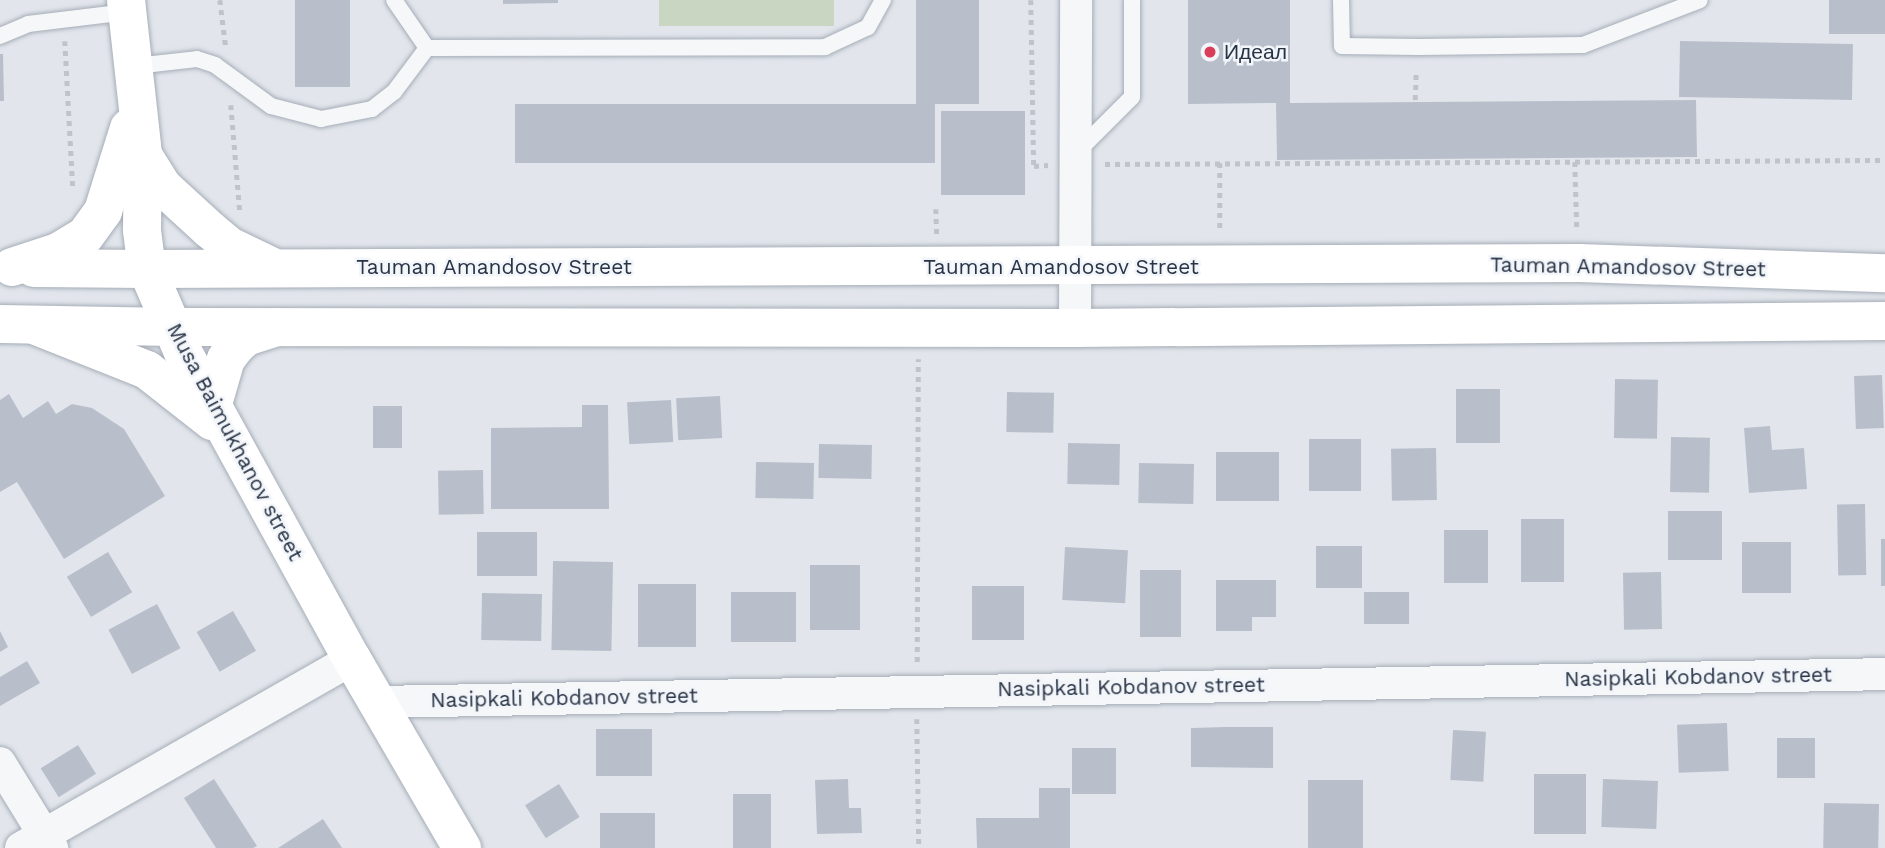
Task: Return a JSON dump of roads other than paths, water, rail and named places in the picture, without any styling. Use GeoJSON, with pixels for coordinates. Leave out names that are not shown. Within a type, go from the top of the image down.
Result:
{"type":"FeatureCollection","features":[{"type":"Feature","properties":{"kind":"main road","name":"Musa Baimukhanov street"},"geometry":{"type":"LineString","coordinates":[[127,6],[143,155],[142,230],[147,269],[221,420],[352,659],[462,848]]}},
{"type":"Feature","properties":{"kind":"main road"},"geometry":{"type":"LineString","coordinates":[[6,267],[58,252],[85,236],[103,211],[115,181],[136,84]]}},
{"type":"Feature","properties":{"kind":"main road"},"geometry":{"type":"LineString","coordinates":[[143,155],[162,186],[209,229],[229,246],[273,267]]}},
{"type":"Feature","properties":{"kind":"main road","name":"Tauman Amandosov Street"},"geometry":{"type":"LineString","coordinates":[[6,267],[1074,267],[1579,263],[1885,273]]}},
{"type":"Feature","properties":{"kind":"main road"},"geometry":{"type":"LineString","coordinates":[[17,325],[1075,328],[1885,321]]}},
{"type":"Feature","properties":{"kind":"main road"},"geometry":{"type":"LineString","coordinates":[[17,325],[146,370],[221,420],[226,359],[246,337],[276,327]]}},
{"type":"Feature","properties":{"kind":"street"},"geometry":{"type":"LineString","coordinates":[[1075,328],[1078,158],[1076,0]]}},
{"type":"Feature","properties":{"kind":"street"},"geometry":{"type":"LineString","coordinates":[[0,763],[39,844],[352,659]]}},
{"type":"Feature","properties":{"kind":"street","name":"Nasipkali Kobdanov street"},"geometry":{"type":"LineString","coordinates":[[377,702],[1885,674]]}},
{"type":"Feature","properties":{"kind":"lane"},"geometry":{"type":"LineString","coordinates":[[394,0],[427,48]]}},
{"type":"Feature","properties":{"kind":"lane"},"geometry":{"type":"LineString","coordinates":[[427,48],[825,47],[868,27],[883,0]]}},
{"type":"Feature","properties":{"kind":"lane"},"geometry":{"type":"LineString","coordinates":[[1078,158],[1132,97],[1132,0]]}},
{"type":"Feature","properties":{"kind":"lane"},"geometry":{"type":"LineString","coordinates":[[1341,0],[1342,46],[1418,47],[1583,45],[1700,0]]}},
{"type":"Feature","properties":{"kind":"lane"},"geometry":{"type":"LineString","coordinates":[[0,36],[27,24],[127,6]]}},
{"type":"Feature","properties":{"kind":"lane"},"geometry":{"type":"LineString","coordinates":[[136,84],[197,59],[215,65],[271,106],[321,119],[372,109],[394,92],[427,48]]}},
{"type":"Feature","properties":{"kind":"place","name":"Идеал"},"geometry":{"type":"Point","coordinates":[1210,52]}}]}
